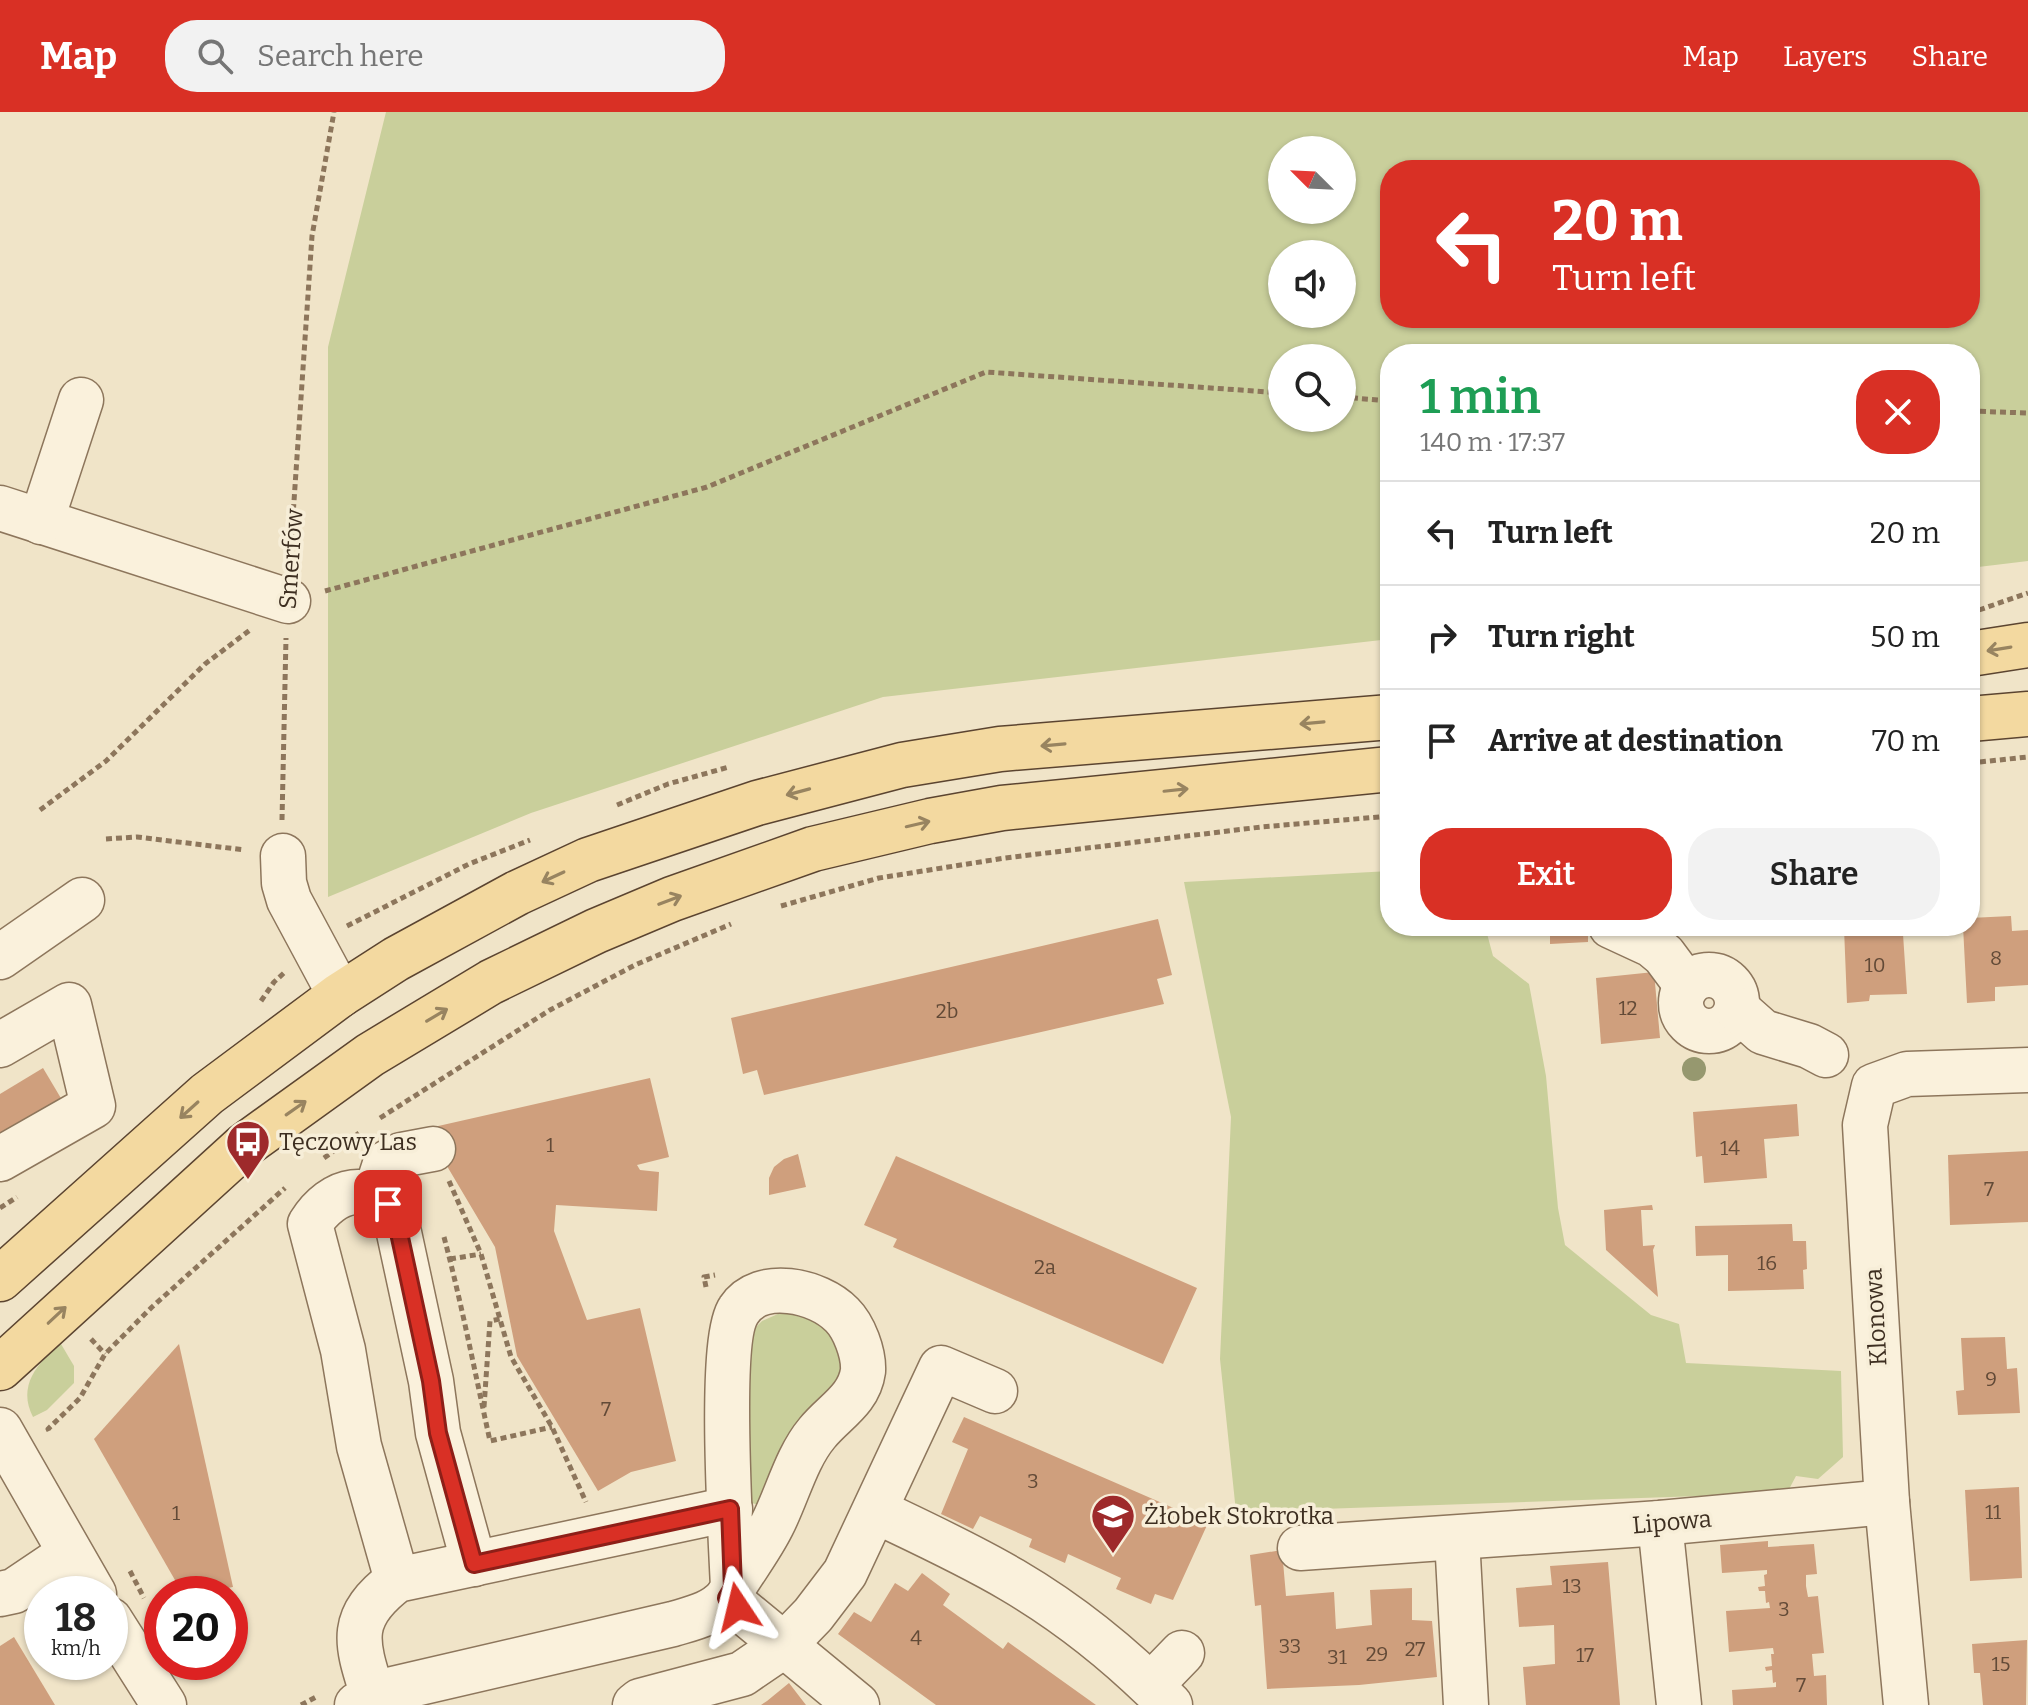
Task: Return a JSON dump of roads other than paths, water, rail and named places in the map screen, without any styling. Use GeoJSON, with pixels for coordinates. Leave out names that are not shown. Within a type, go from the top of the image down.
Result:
{"type":"FeatureCollection","features":[{"type":"Feature","properties":{"kind":"main road"},"geometry":{"type":"LineString","coordinates":[[1980,652],[2028,645]]}},
{"type":"Feature","properties":{"kind":"main road"},"geometry":{"type":"LineString","coordinates":[[1980,718],[2028,714]]}},
{"type":"Feature","properties":{"kind":"main road"},"geometry":{"type":"LineString","coordinates":[[0,1279],[207,1094],[340,995],[396,959],[517,893],[588,860],[757,803],[902,765],[1000,749],[1380,718]]}},
{"type":"Feature","properties":{"kind":"main road"},"geometry":{"type":"LineString","coordinates":[[0,1368],[245,1145],[370,1055],[491,982],[596,931],[672,899],[813,849],[930,821],[1002,808],[1380,770]]}},
{"type":"Feature","properties":{"kind":"street"},"geometry":{"type":"LineString","coordinates":[[41,522],[81,400]]}},
{"type":"Feature","properties":{"kind":"street"},"geometry":{"type":"LineString","coordinates":[[0,508],[288,601]]}},
{"type":"Feature","properties":{"kind":"street"},"geometry":{"type":"LineString","coordinates":[[283,856],[284,883],[289,900],[340,995]]}},
{"type":"Feature","properties":{"kind":"street"},"geometry":{"type":"LineString","coordinates":[[0,957],[82,900]]}},
{"type":"Feature","properties":{"kind":"street"},"geometry":{"type":"LineString","coordinates":[[1627,936],[1652,945],[1664,955],[1687,986],[1703,976],[1721,978],[1734,991],[1737,1009],[1763,1032],[1809,1046],[1826,1055]]}},
{"type":"Feature","properties":{"kind":"street"},"geometry":{"type":"LineString","coordinates":[[0,1045],[69,1005],[93,1106],[0,1159]]}},
{"type":"Feature","properties":{"kind":"street","name":"Klonowa"},"geometry":{"type":"LineString","coordinates":[[1906,1705],[1887,1502],[1865,1125],[1874,1086],[1907,1074],[2028,1070]]}},
{"type":"Feature","properties":{"kind":"street"},"geometry":{"type":"LineString","coordinates":[[375,1195],[385,1164],[401,1155],[440,1163]]}},
{"type":"Feature","properties":{"kind":"street"},"geometry":{"type":"LineString","coordinates":[[397,1580],[359,1446],[343,1350],[310,1224],[320,1208],[343,1194],[358,1191],[375,1195],[388,1204],[396,1219],[431,1381],[438,1433],[474,1564]]}},
{"type":"Feature","properties":{"kind":"street"},"geometry":{"type":"LineString","coordinates":[[730,1509],[397,1580],[376,1597],[363,1614],[358,1635],[363,1702],[389,1690],[701,1616],[719,1607],[730,1593],[771,1528],[814,1436],[845,1407],[857,1390],[863,1371],[861,1352],[841,1314],[816,1299],[796,1292],[774,1290],[751,1296],[737,1311],[729,1340],[730,1509],[730,1593],[783,1646],[857,1705]]}},
{"type":"Feature","properties":{"kind":"street"},"geometry":{"type":"LineString","coordinates":[[635,1705],[640,1701],[742,1674],[783,1646],[813,1615],[845,1573],[941,1368],[995,1391]]}},
{"type":"Feature","properties":{"kind":"street"},"geometry":{"type":"LineString","coordinates":[[0,1430],[83,1576]]}},
{"type":"Feature","properties":{"kind":"street","name":"Lipowa"},"geometry":{"type":"LineString","coordinates":[[1300,1548],[1660,1523],[1887,1502]]}},
{"type":"Feature","properties":{"kind":"street"},"geometry":{"type":"LineString","coordinates":[[876,1511],[1013,1581],[1123,1659],[1160,1695],[1182,1653]]}},
{"type":"Feature","properties":{"kind":"street"},"geometry":{"type":"LineString","coordinates":[[1660,1523],[1679,1705]]}},
{"type":"Feature","properties":{"kind":"street"},"geometry":{"type":"LineString","coordinates":[[1457,1538],[1466,1705]]}},
{"type":"Feature","properties":{"kind":"street"},"geometry":{"type":"LineString","coordinates":[[0,1594],[14,1591],[69,1554]]}},
{"type":"Feature","properties":{"kind":"street"},"geometry":{"type":"LineString","coordinates":[[128,1648],[164,1705]]}},
{"type":"Feature","properties":{"kind":"place","name":"Tęczowy Las"},"geometry":{"type":"Point","coordinates":[248,1181]}},
{"type":"Feature","properties":{"kind":"place","name":"Żłobek Stokrotka"},"geometry":{"type":"Point","coordinates":[1113,1555]}}]}
